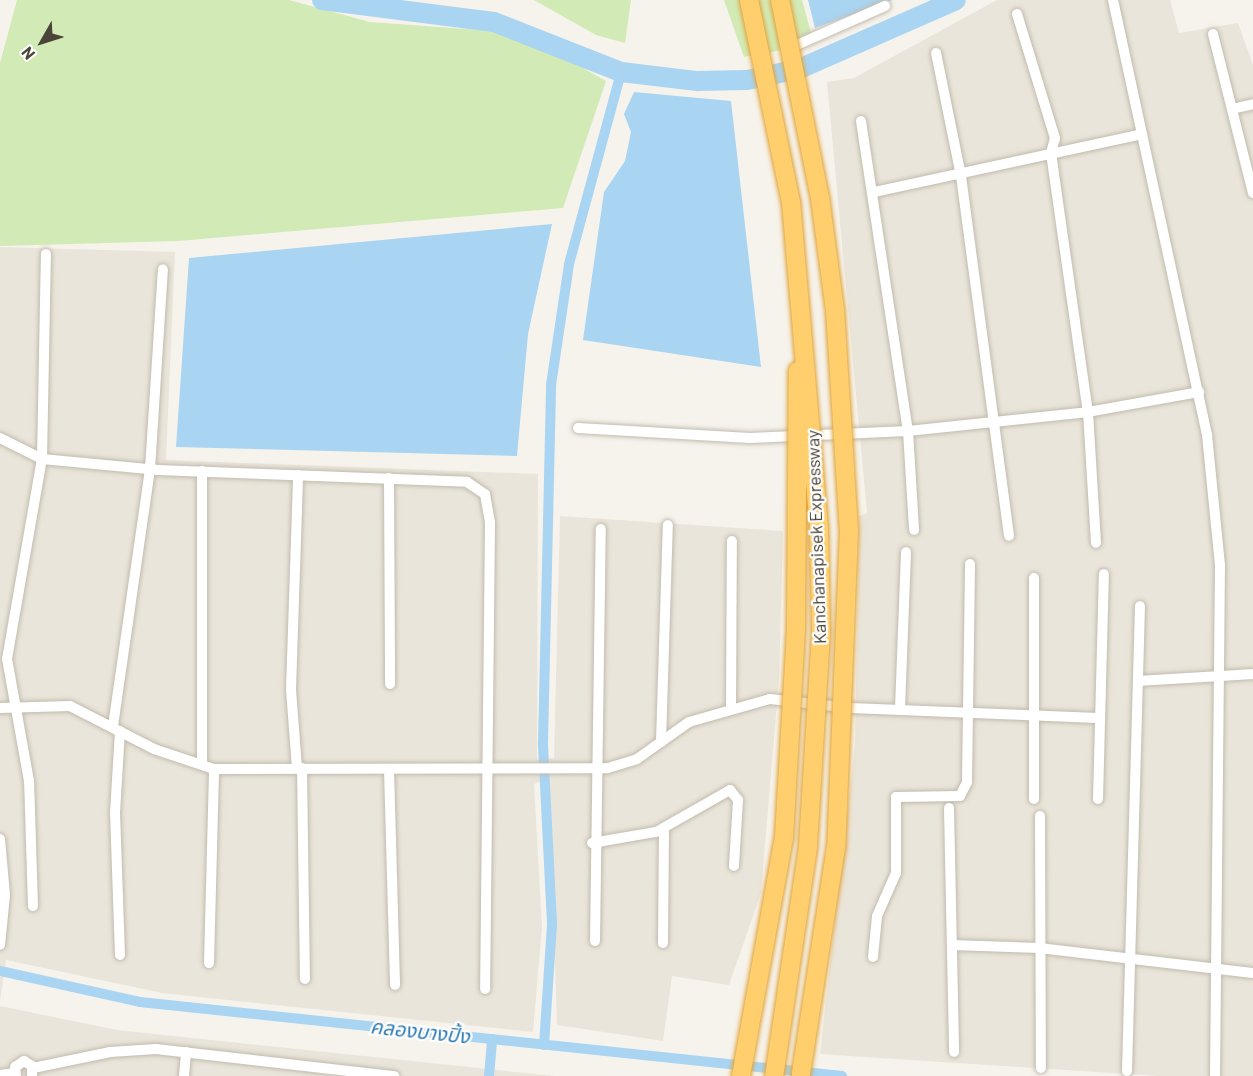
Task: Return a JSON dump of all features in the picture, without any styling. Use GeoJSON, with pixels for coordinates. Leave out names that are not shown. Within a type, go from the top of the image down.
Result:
{"type":"FeatureCollection","features":[{"type":"Feature","properties":{"kind":"highway","name":"Kanchanapisek Expressway"},"geometry":{"type":"LineString","coordinates":[[749,0],[791,202],[804,314],[821,633],[808,847],[774,1076]]}},
{"type":"Feature","properties":{"kind":"highway","name":"Kanchanapisek Expressway"},"geometry":{"type":"LineString","coordinates":[[780,0],[835,310],[849,530],[837,826],[801,1074]]}},
{"type":"Feature","properties":{"kind":"highway"},"geometry":{"type":"LineString","coordinates":[[741,1076],[784,838],[796,627],[796,435],[804,314]]}},
{"type":"Feature","properties":{"kind":"street"},"geometry":{"type":"LineString","coordinates":[[1113,0],[1199,392],[1220,566],[1215,1076]]}},
{"type":"Feature","properties":{"kind":"street"},"geometry":{"type":"LineString","coordinates":[[790,48],[885,6]]}},
{"type":"Feature","properties":{"kind":"street"},"geometry":{"type":"LineString","coordinates":[[1017,14],[1055,138],[1051,153],[1088,412],[1096,543]]}},
{"type":"Feature","properties":{"kind":"street"},"geometry":{"type":"LineString","coordinates":[[1213,34],[1253,193]]}},
{"type":"Feature","properties":{"kind":"street"},"geometry":{"type":"LineString","coordinates":[[936,53],[961,176],[997,423],[1009,536]]}},
{"type":"Feature","properties":{"kind":"street"},"geometry":{"type":"LineString","coordinates":[[1232,109],[1253,104]]}},
{"type":"Feature","properties":{"kind":"street"},"geometry":{"type":"LineString","coordinates":[[861,121],[874,192],[908,431],[914,530]]}},
{"type":"Feature","properties":{"kind":"street"},"geometry":{"type":"LineString","coordinates":[[874,192],[961,176],[1051,153],[1142,134]]}},
{"type":"Feature","properties":{"kind":"street"},"geometry":{"type":"LineString","coordinates":[[33,906],[32,818],[7,659],[42,459],[46,254]]}},
{"type":"Feature","properties":{"kind":"street"},"geometry":{"type":"LineString","coordinates":[[120,955],[115,812],[116,729],[150,469],[163,269]]}},
{"type":"Feature","properties":{"kind":"street"},"geometry":{"type":"LineString","coordinates":[[578,428],[750,438],[908,431],[1088,412],[1199,392]]}},
{"type":"Feature","properties":{"kind":"street"},"geometry":{"type":"LineString","coordinates":[[0,438],[42,459],[150,469],[467,482],[485,494],[490,523],[485,769],[484,989]]}},
{"type":"Feature","properties":{"kind":"street"},"geometry":{"type":"LineString","coordinates":[[202,471],[202,765]]}},
{"type":"Feature","properties":{"kind":"street"},"geometry":{"type":"LineString","coordinates":[[298,475],[291,690],[300,768],[305,979]]}},
{"type":"Feature","properties":{"kind":"street"},"geometry":{"type":"LineString","coordinates":[[388,478],[390,684]]}},
{"type":"Feature","properties":{"kind":"street"},"geometry":{"type":"LineString","coordinates":[[661,742],[668,525]]}},
{"type":"Feature","properties":{"kind":"street"},"geometry":{"type":"LineString","coordinates":[[595,941],[592,843],[597,769],[601,529]]}},
{"type":"Feature","properties":{"kind":"street"},"geometry":{"type":"LineString","coordinates":[[730,707],[732,541]]}},
{"type":"Feature","properties":{"kind":"street"},"geometry":{"type":"LineString","coordinates":[[900,709],[906,552]]}},
{"type":"Feature","properties":{"kind":"street"},"geometry":{"type":"LineString","coordinates":[[873,957],[877,916],[896,873],[896,797],[904,793],[950,797],[964,792],[970,564]]}},
{"type":"Feature","properties":{"kind":"street"},"geometry":{"type":"LineString","coordinates":[[1098,800],[1104,574]]}},
{"type":"Feature","properties":{"kind":"street"},"geometry":{"type":"LineString","coordinates":[[1034,578],[1034,799]]}},
{"type":"Feature","properties":{"kind":"street"},"geometry":{"type":"LineString","coordinates":[[1127,1071],[1132,959],[1140,606]]}},
{"type":"Feature","properties":{"kind":"street"},"geometry":{"type":"LineString","coordinates":[[1138,681],[1220,678],[1253,674]]}},
{"type":"Feature","properties":{"kind":"street"},"geometry":{"type":"LineString","coordinates":[[0,708],[15,705],[70,706],[116,729],[214,770],[597,769],[637,759],[688,722],[730,707],[770,699],[900,709],[967,711],[1035,719],[1100,718]]}},
{"type":"Feature","properties":{"kind":"street"},"geometry":{"type":"LineString","coordinates":[[389,769],[394,985]]}},
{"type":"Feature","properties":{"kind":"street"},"geometry":{"type":"LineString","coordinates":[[209,963],[214,770]]}},
{"type":"Feature","properties":{"kind":"street"},"geometry":{"type":"LineString","coordinates":[[592,843],[629,840],[664,828],[730,789],[738,800],[734,866]]}},
{"type":"Feature","properties":{"kind":"street"},"geometry":{"type":"LineString","coordinates":[[949,808],[954,1052]]}},
{"type":"Feature","properties":{"kind":"street"},"geometry":{"type":"LineString","coordinates":[[1040,816],[1041,1068]]}},
{"type":"Feature","properties":{"kind":"street"},"geometry":{"type":"LineString","coordinates":[[663,943],[664,828]]}},
{"type":"Feature","properties":{"kind":"street"},"geometry":{"type":"LineString","coordinates":[[0,839],[5,895],[0,945]]}},
{"type":"Feature","properties":{"kind":"street"},"geometry":{"type":"LineString","coordinates":[[952,945],[1039,948],[1253,973]]}},
{"type":"Feature","properties":{"kind":"street"},"geometry":{"type":"LineString","coordinates":[[0,1075],[16,1075],[21,1062],[32,1072],[110,1052],[186,1052],[325,1072],[394,1076]]}},
{"type":"Feature","properties":{"kind":"street"},"geometry":{"type":"LineString","coordinates":[[184,1076],[186,1052]]}},
{"type":"Feature","properties":{"kind":"shaded area"},"geometry":{"type":"Polygon","coordinates":[[[997,0],[1170,0],[1179,33],[1238,23],[1253,65],[1253,1076],[1158,1076],[820,1054],[855,745],[859,516],[867,513],[827,82],[854,78],[997,0]]]}},
{"type":"Feature","properties":{"kind":"shaded area"},"geometry":{"type":"Polygon","coordinates":[[[0,247],[175,252],[166,460],[538,474],[537,760],[554,758],[560,516],[783,531],[779,679],[761,893],[729,985],[672,976],[663,1041],[557,1025],[549,778],[534,784],[542,927],[533,1032],[162,993],[6,960],[0,1001],[0,247]]]}},
{"type":"Feature","properties":{"kind":"shaded area"},"geometry":{"type":"Polygon","coordinates":[[[0,1006],[117,1030],[554,1076],[0,1076],[0,1006]]]}},
{"type":"Feature","properties":{"kind":"green space"},"geometry":{"type":"Polygon","coordinates":[[[17,0],[289,0],[370,22],[521,33],[606,81],[563,208],[178,241],[0,246],[0,63],[17,0]]]}},
{"type":"Feature","properties":{"kind":"green space"},"geometry":{"type":"Polygon","coordinates":[[[534,0],[631,0],[625,43],[596,35],[534,0]]]}},
{"type":"Feature","properties":{"kind":"green space"},"geometry":{"type":"Polygon","coordinates":[[[724,0],[802,0],[814,44],[744,57],[724,0]]]}},
{"type":"Feature","properties":{"kind":"water"},"geometry":{"type":"Polygon","coordinates":[[[808,0],[893,0],[815,28],[808,0]]]}},
{"type":"Feature","properties":{"kind":"water"},"geometry":{"type":"Polygon","coordinates":[[[634,92],[731,101],[761,367],[583,340],[604,192],[625,161],[631,132],[624,114],[634,92]]]}},
{"type":"Feature","properties":{"kind":"water"},"geometry":{"type":"Polygon","coordinates":[[[552,224],[528,334],[517,456],[176,447],[189,258],[552,224]]]}},
{"type":"Feature","properties":{"kind":"waterway"},"geometry":{"type":"LineString","coordinates":[[322,0],[494,22],[621,72],[697,81],[747,80],[799,69],[956,0]]}},
{"type":"Feature","properties":{"kind":"waterway"},"geometry":{"type":"LineString","coordinates":[[544,1045],[552,923],[543,743],[551,385],[569,264],[621,72]]}},
{"type":"Feature","properties":{"kind":"waterway","name":"คลองบางปิ้ง"},"geometry":{"type":"LineString","coordinates":[[0,971],[140,1002],[842,1076]]}},
{"type":"Feature","properties":{"kind":"waterway"},"geometry":{"type":"LineString","coordinates":[[489,1076],[492,1039]]}}]}
